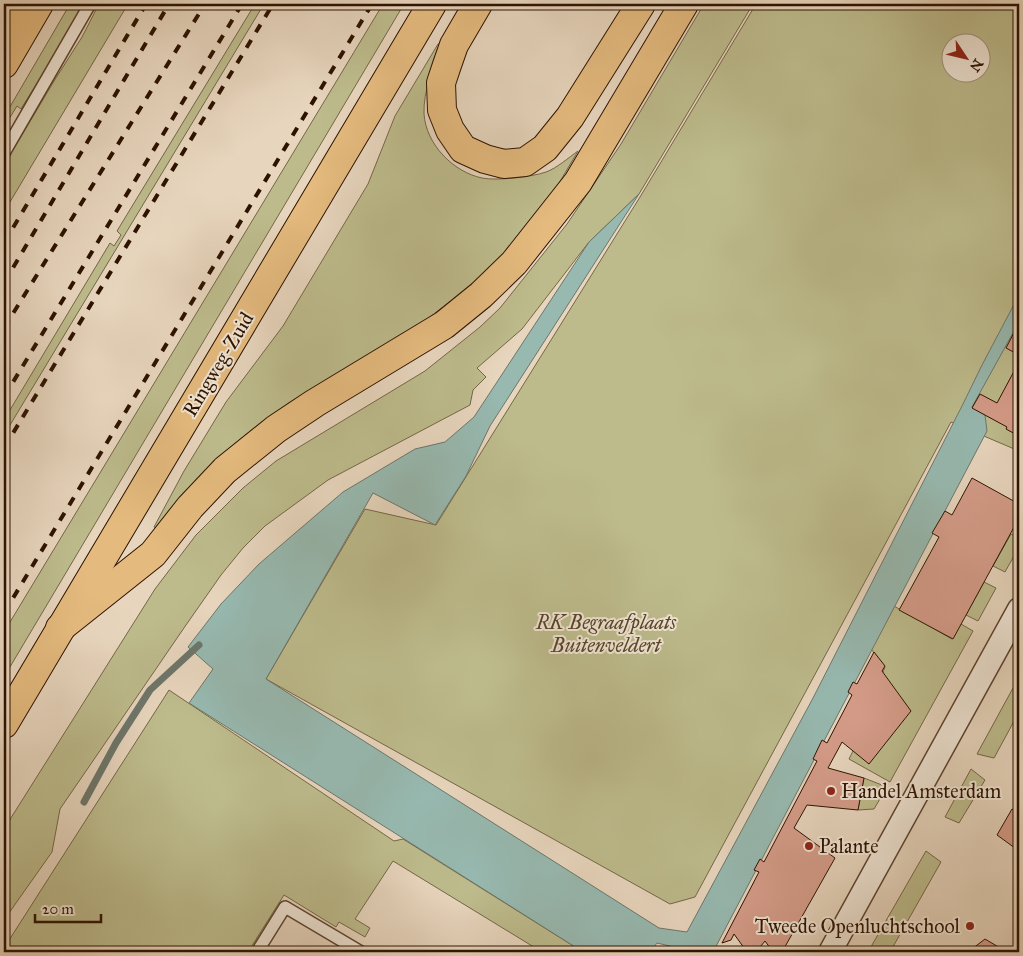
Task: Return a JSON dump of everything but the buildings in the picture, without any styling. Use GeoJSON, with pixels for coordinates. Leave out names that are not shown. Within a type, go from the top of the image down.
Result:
{"type":"FeatureCollection","features":[{"type":"Feature","properties":{"kind":"highway"},"geometry":{"type":"LineString","coordinates":[[4,15],[9,4]]}},
{"type":"Feature","properties":{"kind":"highway"},"geometry":{"type":"LineString","coordinates":[[4,64],[39,4]]}},
{"type":"Feature","properties":{"kind":"highway","name":"Ringweg-Zuid"},"geometry":{"type":"LineString","coordinates":[[4,724],[432,4]]}},
{"type":"Feature","properties":{"kind":"highway"},"geometry":{"type":"LineString","coordinates":[[478,4],[454,46],[447,65],[442,83],[442,110],[450,130],[463,149],[485,160],[504,164],[525,162],[545,148],[570,117],[641,4]]}},
{"type":"Feature","properties":{"kind":"highway"},"geometry":{"type":"LineString","coordinates":[[60,628],[153,554],[190,507],[226,470],[268,435],[316,402],[444,325],[481,295],[514,262],[578,182],[684,4]]}},
{"type":"Feature","properties":{"kind":"street"},"geometry":{"type":"LineString","coordinates":[[830,952],[1019,609]]}},
{"type":"Feature","properties":{"kind":"lane"},"geometry":{"type":"LineString","coordinates":[[4,152],[90,4]]}},
{"type":"Feature","properties":{"kind":"lane"},"geometry":{"type":"LineString","coordinates":[[257,952],[285,907],[361,952]]}},
{"type":"Feature","properties":{"kind":"green space"},"geometry":{"type":"Polygon","coordinates":[[[70,4],[83,4],[79,15],[21,109],[17,106],[4,127],[4,117],[70,4]]]}},
{"type":"Feature","properties":{"kind":"green space"},"geometry":{"type":"Polygon","coordinates":[[[99,4],[128,4],[4,212],[4,165],[82,37],[99,4]]]}},
{"type":"Feature","properties":{"kind":"green space"},"geometry":{"type":"Polygon","coordinates":[[[255,4],[264,4],[4,435],[4,420],[110,243],[114,246],[121,235],[117,231],[255,4]]]}},
{"type":"Feature","properties":{"kind":"green space"},"geometry":{"type":"Polygon","coordinates":[[[383,4],[404,4],[4,677],[4,632],[383,4]]]}},
{"type":"Feature","properties":{"kind":"green space"},"geometry":{"type":"Polygon","coordinates":[[[704,4],[753,4],[639,194],[589,242],[522,329],[477,368],[486,377],[473,390],[470,405],[328,480],[265,526],[243,548],[221,575],[60,809],[52,852],[4,920],[4,829],[155,589],[196,535],[243,488],[276,461],[425,371],[480,327],[500,308],[567,224],[621,144],[704,4]]]}},
{"type":"Feature","properties":{"kind":"green space","name":"RK Begraafplaats Buitenveldert"},"geometry":{"type":"Polygon","coordinates":[[[756,4],[1019,4],[1019,451],[951,422],[695,897],[670,904],[266,679],[365,509],[436,525],[640,197],[756,4]]]}},
{"type":"Feature","properties":{"kind":"green space"},"geometry":{"type":"Polygon","coordinates":[[[438,44],[441,44],[427,88],[424,114],[430,136],[451,163],[471,175],[482,178],[514,178],[546,172],[578,151],[549,200],[494,269],[419,325],[290,402],[259,424],[207,469],[156,528],[154,527],[184,471],[226,402],[283,326],[368,184],[395,116],[438,44]]]}},
{"type":"Feature","properties":{"kind":"green space"},"geometry":{"type":"Polygon","coordinates":[[[1011,534],[1019,538],[1019,547],[1005,572],[993,566],[1011,534]]]}},
{"type":"Feature","properties":{"kind":"green space"},"geometry":{"type":"Polygon","coordinates":[[[984,582],[996,588],[978,621],[966,615],[984,582]]]}},
{"type":"Feature","properties":{"kind":"green space"},"geometry":{"type":"Polygon","coordinates":[[[894,606],[952,639],[961,624],[973,631],[890,782],[849,759],[885,667],[871,649],[894,606]]]}},
{"type":"Feature","properties":{"kind":"green space"},"geometry":{"type":"Polygon","coordinates":[[[1019,677],[1019,712],[994,758],[977,754],[1019,677]]]}},
{"type":"Feature","properties":{"kind":"green space"},"geometry":{"type":"Polygon","coordinates":[[[169,690],[394,841],[403,839],[583,952],[542,952],[393,861],[355,919],[370,928],[365,937],[339,922],[336,927],[284,895],[248,952],[4,952],[4,948],[169,690]]]}},
{"type":"Feature","properties":{"kind":"green space"},"geometry":{"type":"Polygon","coordinates":[[[971,769],[985,780],[959,823],[945,817],[971,769]]]}},
{"type":"Feature","properties":{"kind":"green space"},"geometry":{"type":"Polygon","coordinates":[[[864,778],[887,787],[874,809],[858,810],[864,778]]]}},
{"type":"Feature","properties":{"kind":"green space"},"geometry":{"type":"Polygon","coordinates":[[[926,851],[941,862],[890,952],[868,952],[926,851]]]}},
{"type":"Feature","properties":{"kind":"water"},"geometry":{"type":"Polygon","coordinates":[[[639,194],[490,426],[466,476],[435,525],[373,493],[266,679],[659,928],[687,932],[813,698],[1019,295],[1019,322],[972,407],[985,415],[987,431],[713,952],[683,952],[678,948],[657,943],[650,952],[583,952],[189,703],[213,669],[188,647],[221,604],[259,564],[343,492],[415,449],[445,442],[474,417],[589,242],[639,194]]]}},
{"type":"Feature","properties":{"kind":"waterway"},"geometry":{"type":"LineString","coordinates":[[84,802],[116,743],[150,690],[199,645]]}},
{"type":"Feature","properties":{"kind":"railway"},"geometry":{"type":"LineString","coordinates":[[4,243],[146,4]]}},
{"type":"Feature","properties":{"kind":"railway"},"geometry":{"type":"LineString","coordinates":[[4,283],[169,4]]}},
{"type":"Feature","properties":{"kind":"railway"},"geometry":{"type":"LineString","coordinates":[[4,328],[205,4]]}},
{"type":"Feature","properties":{"kind":"railway"},"geometry":{"type":"LineString","coordinates":[[4,397],[242,4]]}},
{"type":"Feature","properties":{"kind":"railway"},"geometry":{"type":"LineString","coordinates":[[4,448],[273,4]]}},
{"type":"Feature","properties":{"kind":"railway"},"geometry":{"type":"LineString","coordinates":[[4,613],[372,4]]}},
{"type":"Feature","properties":{"kind":"place","name":"Handel Amsterdam"},"geometry":{"type":"Point","coordinates":[831,791]}},
{"type":"Feature","properties":{"kind":"place","name":"Palante"},"geometry":{"type":"Point","coordinates":[809,846]}},
{"type":"Feature","properties":{"kind":"place","name":"Tweede Openluchtschool"},"geometry":{"type":"Point","coordinates":[970,926]}}]}
